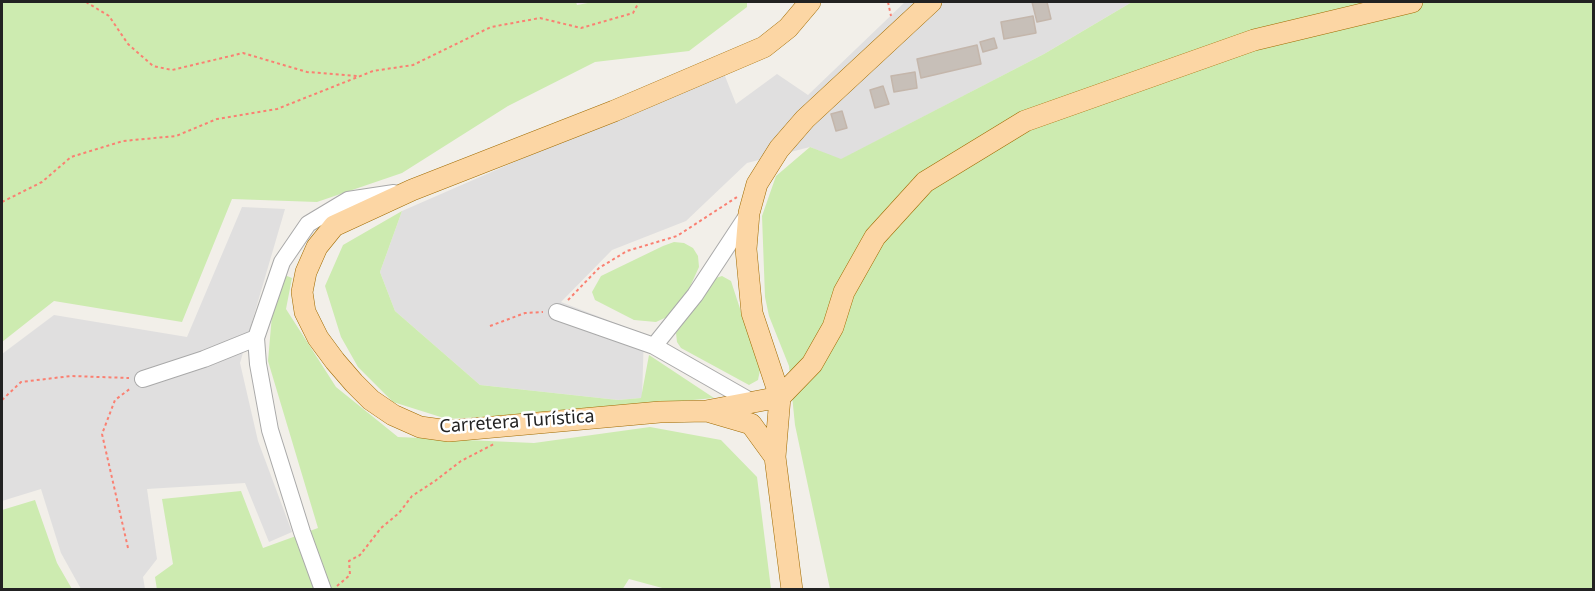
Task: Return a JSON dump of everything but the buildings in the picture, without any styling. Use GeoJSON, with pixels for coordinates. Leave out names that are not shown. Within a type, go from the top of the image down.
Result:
{"type":"FeatureCollection","features":[{"type":"Feature","properties":{"kind":"main road","name":"Carretera Turística"},"geometry":{"type":"LineString","coordinates":[[780,397],[706,411],[660,412],[449,431],[420,427],[393,415],[371,400],[335,361],[318,338],[305,312],[302,292],[306,272],[317,247],[334,226],[412,190],[614,111],[764,47],[788,28],[810,2]]}},
{"type":"Feature","properties":{"kind":"main road"},"geometry":{"type":"LineString","coordinates":[[792,590],[775,457],[780,397],[752,313],[746,249],[749,213],[757,184],[779,149],[804,119],[931,2]]}},
{"type":"Feature","properties":{"kind":"main road"},"geometry":{"type":"LineString","coordinates":[[780,397],[812,364],[832,327],[844,292],[876,237],[925,182],[1024,121],[1254,40],[1412,2]]}},
{"type":"Feature","properties":{"kind":"main road"},"geometry":{"type":"LineString","coordinates":[[706,411],[751,424],[775,457]]}},
{"type":"Feature","properties":{"kind":"street"},"geometry":{"type":"LineString","coordinates":[[323,590],[270,430],[258,364],[256,338],[282,262],[308,224],[348,200],[412,190]]}},
{"type":"Feature","properties":{"kind":"street"},"geometry":{"type":"LineString","coordinates":[[654,346],[695,295],[749,213]]}},
{"type":"Feature","properties":{"kind":"street"},"geometry":{"type":"LineString","coordinates":[[557,312],[654,346],[752,402]]}},
{"type":"Feature","properties":{"kind":"street"},"geometry":{"type":"LineString","coordinates":[[143,379],[204,359],[256,338]]}},
{"type":"Feature","properties":{"kind":"path"},"geometry":{"type":"LineString","coordinates":[[86,2],[109,16],[128,44],[153,66],[172,70],[243,53],[307,72],[361,76]]}},
{"type":"Feature","properties":{"kind":"path"},"geometry":{"type":"LineString","coordinates":[[2,202],[42,182],[71,157],[123,141],[176,136],[217,119],[277,109],[373,70],[413,65],[491,27],[540,18],[581,28],[633,14],[639,2]]}},
{"type":"Feature","properties":{"kind":"path"},"geometry":{"type":"LineString","coordinates":[[490,326],[525,313],[557,312],[599,268],[627,251],[677,236],[757,184]]}},
{"type":"Feature","properties":{"kind":"path"},"geometry":{"type":"LineString","coordinates":[[2,400],[21,382],[71,376],[143,379]]}},
{"type":"Feature","properties":{"kind":"path"},"geometry":{"type":"LineString","coordinates":[[128,548],[102,434],[115,400],[143,379]]}},
{"type":"Feature","properties":{"kind":"path"},"geometry":{"type":"LineString","coordinates":[[333,590],[350,575],[349,561],[360,555],[381,528],[399,513],[412,495],[435,482],[461,461],[501,440]]}},
{"type":"Feature","properties":{"kind":"shaded area"},"geometry":{"type":"Polygon","coordinates":[[[905,2],[1132,2],[1044,54],[840,160],[810,147],[747,163],[686,221],[612,250],[561,302],[644,334],[642,398],[618,400],[480,385],[395,311],[380,272],[402,211],[723,71],[736,104],[777,74],[808,95],[905,2]]]}},
{"type":"Feature","properties":{"kind":"shaded area"},"geometry":{"type":"Polygon","coordinates":[[[242,207],[285,209],[240,363],[258,441],[292,532],[269,542],[245,483],[147,489],[157,559],[143,577],[145,589],[81,589],[61,553],[41,489],[2,501],[2,354],[54,315],[187,337],[242,207]]]}},
{"type":"Feature","properties":{"kind":"green space"},"geometry":{"type":"Polygon","coordinates":[[[2,2],[576,2],[577,5],[593,2],[747,2],[747,7],[689,51],[595,62],[508,106],[402,173],[317,202],[232,199],[182,322],[54,301],[2,342],[2,2]]]}},
{"type":"Feature","properties":{"kind":"green space"},"geometry":{"type":"Polygon","coordinates":[[[1132,2],[1593,2],[1593,589],[830,589],[795,425],[789,366],[769,316],[765,297],[762,216],[776,176],[810,147],[841,159],[1044,54],[1132,2]]]}},
{"type":"Feature","properties":{"kind":"green space"},"geometry":{"type":"Polygon","coordinates":[[[402,211],[380,272],[395,311],[480,385],[618,400],[641,398],[649,355],[714,398],[567,412],[447,419],[393,402],[358,367],[341,337],[325,286],[343,245],[402,211]]]}},
{"type":"Feature","properties":{"kind":"green space"},"geometry":{"type":"Polygon","coordinates":[[[674,242],[684,243],[693,248],[698,256],[699,267],[689,289],[669,316],[656,322],[634,320],[595,300],[592,292],[601,276],[674,242]]]}},
{"type":"Feature","properties":{"kind":"green space"},"geometry":{"type":"Polygon","coordinates":[[[282,274],[292,278],[286,309],[336,387],[398,437],[534,443],[650,427],[721,440],[757,477],[771,589],[666,589],[629,579],[622,590],[157,590],[155,577],[173,564],[162,499],[241,491],[263,548],[318,528],[268,361],[272,315],[282,274]]]}},
{"type":"Feature","properties":{"kind":"green space"},"geometry":{"type":"Polygon","coordinates":[[[722,276],[731,281],[760,370],[758,380],[749,385],[681,348],[677,342],[676,333],[716,278],[722,276]]]}},
{"type":"Feature","properties":{"kind":"green space"},"geometry":{"type":"Polygon","coordinates":[[[35,500],[57,563],[72,589],[2,589],[2,510],[35,500]]]}}]}
